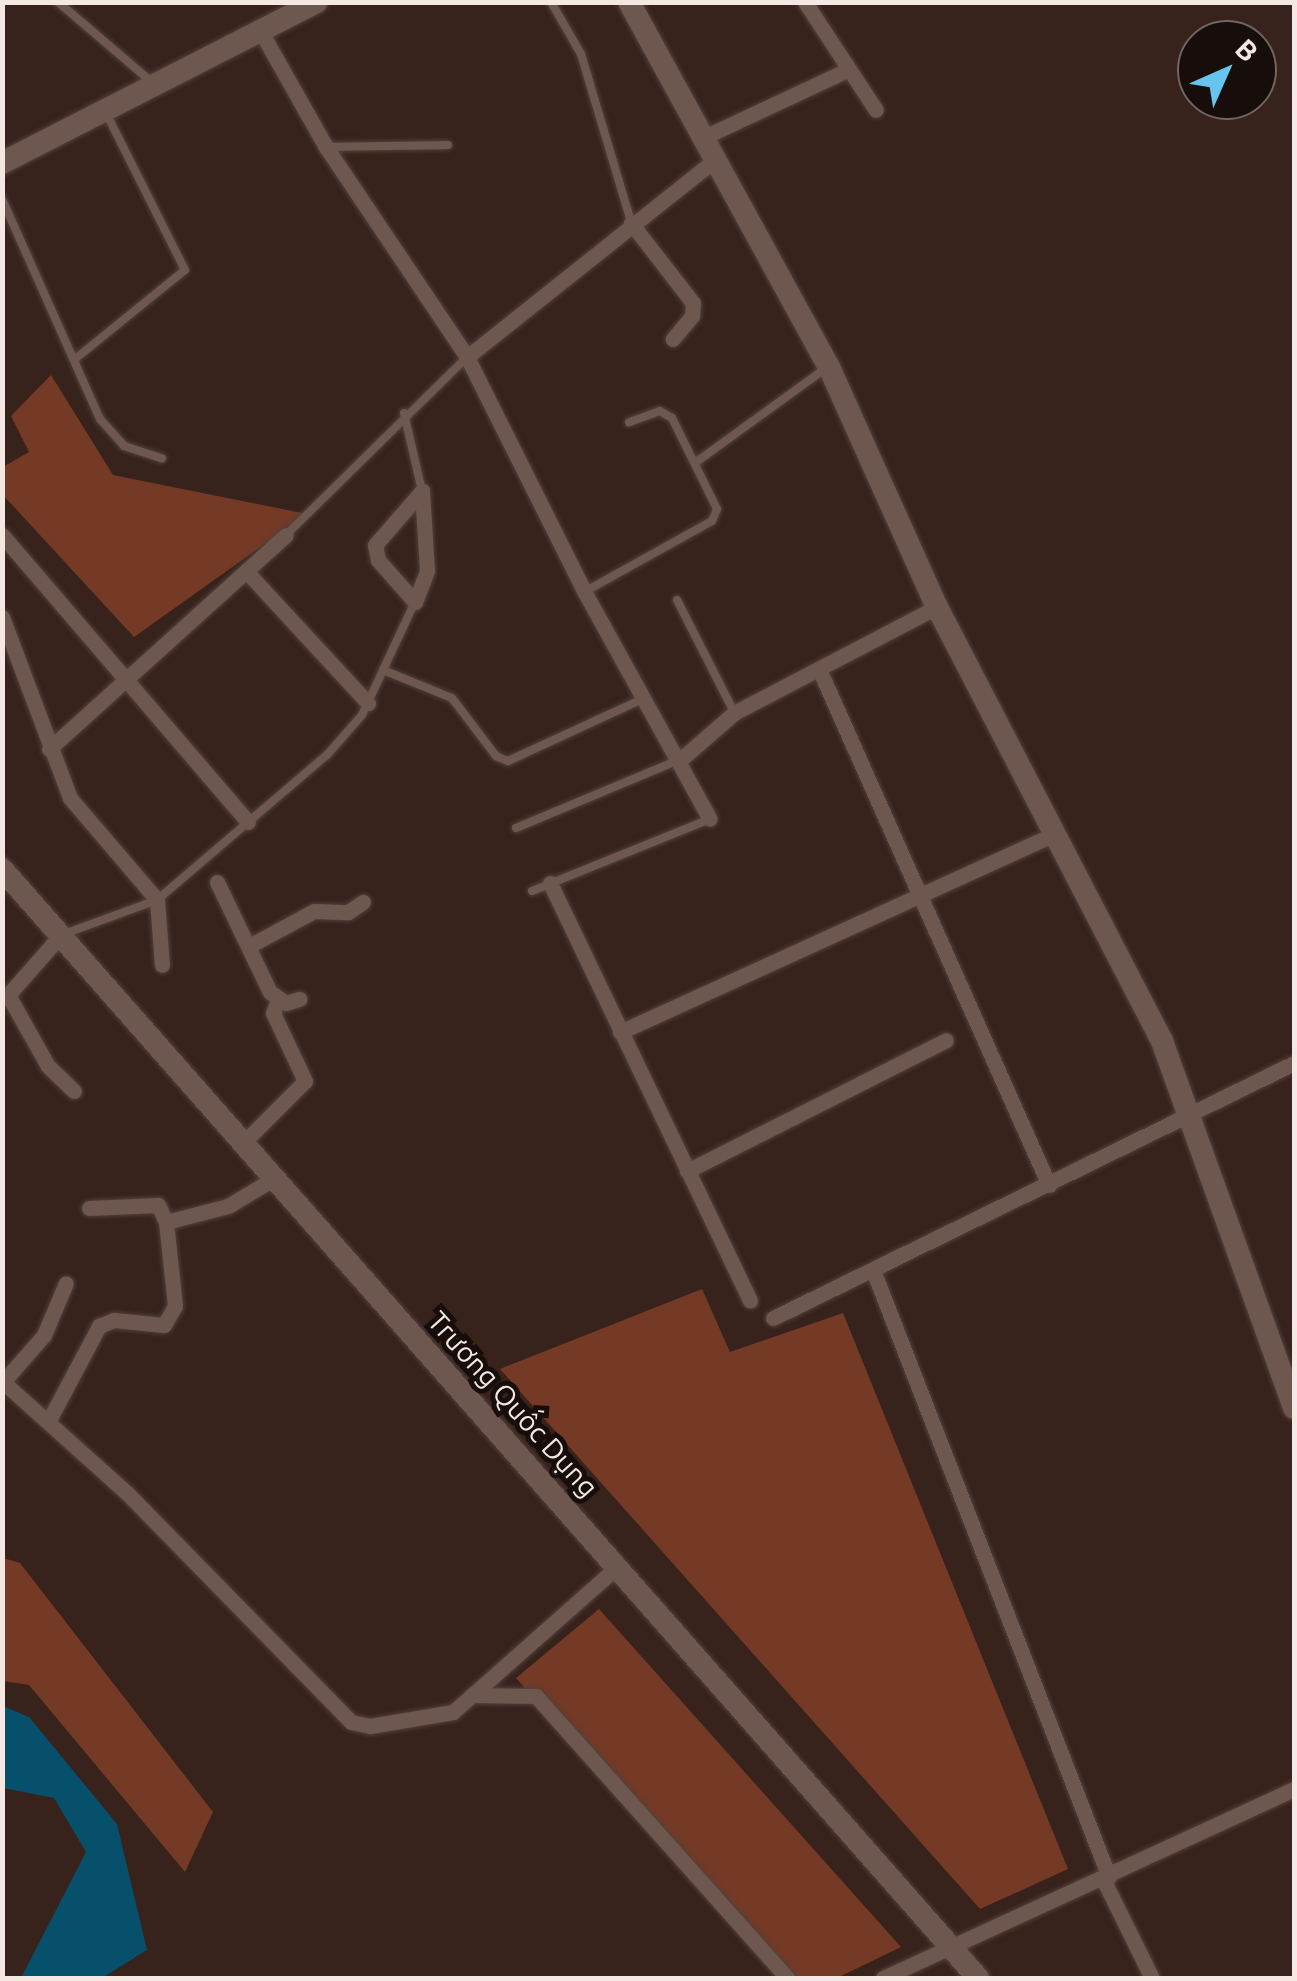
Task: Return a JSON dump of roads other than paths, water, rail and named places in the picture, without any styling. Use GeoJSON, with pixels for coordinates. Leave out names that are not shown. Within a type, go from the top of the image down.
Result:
{"type":"FeatureCollection","features":[{"type":"Feature","properties":{"kind":"street"},"geometry":{"type":"LineString","coordinates":[[2,163],[316,2]]}},
{"type":"Feature","properties":{"kind":"street"},"geometry":{"type":"LineString","coordinates":[[629,2],[712,162],[829,367],[937,607],[1162,1041],[1294,1406]]}},
{"type":"Feature","properties":{"kind":"street"},"geometry":{"type":"LineString","coordinates":[[805,2],[876,110]]}},
{"type":"Feature","properties":{"kind":"street"},"geometry":{"type":"LineString","coordinates":[[260,30],[326,146],[467,357],[584,592],[647,697],[710,818]]}},
{"type":"Feature","properties":{"kind":"street"},"geometry":{"type":"LineString","coordinates":[[702,138],[849,70]]}},
{"type":"Feature","properties":{"kind":"street"},"geometry":{"type":"LineString","coordinates":[[467,357],[712,162]]}},
{"type":"Feature","properties":{"kind":"street"},"geometry":{"type":"LineString","coordinates":[[631,224],[693,302],[692,316],[673,339]]}},
{"type":"Feature","properties":{"kind":"street"},"geometry":{"type":"LineString","coordinates":[[422,491],[427,572],[415,602],[378,560],[375,545],[422,491]]}},
{"type":"Feature","properties":{"kind":"street"},"geometry":{"type":"LineString","coordinates":[[2,535],[248,822]]}},
{"type":"Feature","properties":{"kind":"street"},"geometry":{"type":"LineString","coordinates":[[49,749],[286,535]]}},
{"type":"Feature","properties":{"kind":"street"},"geometry":{"type":"LineString","coordinates":[[246,571],[368,703]]}},
{"type":"Feature","properties":{"kind":"street"},"geometry":{"type":"LineString","coordinates":[[680,760],[734,713],[937,607]]}},
{"type":"Feature","properties":{"kind":"street"},"geometry":{"type":"LineString","coordinates":[[2,617],[49,749],[83,819],[156,900],[162,965]]}},
{"type":"Feature","properties":{"kind":"street"},"geometry":{"type":"LineString","coordinates":[[819,668],[1048,1185]]}},
{"type":"Feature","properties":{"kind":"street"},"geometry":{"type":"LineString","coordinates":[[620,1032],[1055,834]]}},
{"type":"Feature","properties":{"kind":"street","name":"Trương Quốc Dụng"},"geometry":{"type":"LineString","coordinates":[[2,869],[978,1978]]}},
{"type":"Feature","properties":{"kind":"street"},"geometry":{"type":"LineString","coordinates":[[217,882],[278,1000],[273,1014],[305,1081],[242,1144]]}},
{"type":"Feature","properties":{"kind":"street"},"geometry":{"type":"LineString","coordinates":[[550,882],[750,1301]]}},
{"type":"Feature","properties":{"kind":"street"},"geometry":{"type":"LineString","coordinates":[[249,946],[314,910],[348,912],[364,902]]}},
{"type":"Feature","properties":{"kind":"street"},"geometry":{"type":"LineString","coordinates":[[60,936],[8,994],[48,1066],[74,1091]]}},
{"type":"Feature","properties":{"kind":"street"},"geometry":{"type":"LineString","coordinates":[[278,1000],[299,998]]}},
{"type":"Feature","properties":{"kind":"street"},"geometry":{"type":"LineString","coordinates":[[687,1170],[946,1040]]}},
{"type":"Feature","properties":{"kind":"street"},"geometry":{"type":"LineString","coordinates":[[774,1318],[1294,1064]]}},
{"type":"Feature","properties":{"kind":"street"},"geometry":{"type":"LineString","coordinates":[[166,1222],[228,1206],[273,1179]]}},
{"type":"Feature","properties":{"kind":"street"},"geometry":{"type":"LineString","coordinates":[[48,1422],[99,1326],[114,1320],[159,1326],[173,1315],[166,1222],[152,1202],[88,1208]]}},
{"type":"Feature","properties":{"kind":"street"},"geometry":{"type":"LineString","coordinates":[[874,1270],[1106,1878],[1152,1978]]}},
{"type":"Feature","properties":{"kind":"street"},"geometry":{"type":"LineString","coordinates":[[66,1283],[44,1335],[3,1382],[127,1494],[351,1722],[370,1726],[453,1712],[617,1567]]}},
{"type":"Feature","properties":{"kind":"street"},"geometry":{"type":"LineString","coordinates":[[472,1695],[536,1696],[787,1978]]}},
{"type":"Feature","properties":{"kind":"street"},"geometry":{"type":"LineString","coordinates":[[883,1978],[1294,1789]]}},
{"type":"Feature","properties":{"kind":"lane"},"geometry":{"type":"LineString","coordinates":[[58,2],[157,86]]}},
{"type":"Feature","properties":{"kind":"lane"},"geometry":{"type":"LineString","coordinates":[[551,2],[581,54],[631,224]]}},
{"type":"Feature","properties":{"kind":"lane"},"geometry":{"type":"LineString","coordinates":[[75,359],[184,270],[105,112]]}},
{"type":"Feature","properties":{"kind":"lane"},"geometry":{"type":"LineString","coordinates":[[326,146],[448,145]]}},
{"type":"Feature","properties":{"kind":"lane"},"geometry":{"type":"LineString","coordinates":[[2,199],[100,419],[124,446],[162,458]]}},
{"type":"Feature","properties":{"kind":"lane"},"geometry":{"type":"LineString","coordinates":[[286,535],[404,413],[467,357]]}},
{"type":"Feature","properties":{"kind":"lane"},"geometry":{"type":"LineString","coordinates":[[695,462],[829,367]]}},
{"type":"Feature","properties":{"kind":"lane"},"geometry":{"type":"LineString","coordinates":[[584,592],[712,522],[717,510],[672,418],[660,411],[630,422]]}},
{"type":"Feature","properties":{"kind":"lane"},"geometry":{"type":"LineString","coordinates":[[404,413],[422,491]]}},
{"type":"Feature","properties":{"kind":"lane"},"geometry":{"type":"LineString","coordinates":[[677,600],[734,713]]}},
{"type":"Feature","properties":{"kind":"lane"},"geometry":{"type":"LineString","coordinates":[[60,936],[156,900],[327,755],[368,703],[415,602]]}},
{"type":"Feature","properties":{"kind":"lane"},"geometry":{"type":"LineString","coordinates":[[382,670],[452,698],[502,760],[647,697]]}},
{"type":"Feature","properties":{"kind":"lane"},"geometry":{"type":"LineString","coordinates":[[516,828],[680,760]]}},
{"type":"Feature","properties":{"kind":"lane"},"geometry":{"type":"LineString","coordinates":[[532,892],[710,818]]}},
{"type":"Feature","properties":{"kind":"lane"},"geometry":{"type":"LineString","coordinates":[[203,862],[217,882]]}},
{"type":"Feature","properties":{"kind":"water"},"geometry":{"type":"Polygon","coordinates":[[[3,1706],[29,1717],[117,1824],[147,1950],[102,1978],[21,1978],[86,1852],[54,1798],[3,1788],[3,1706]]]}}]}
